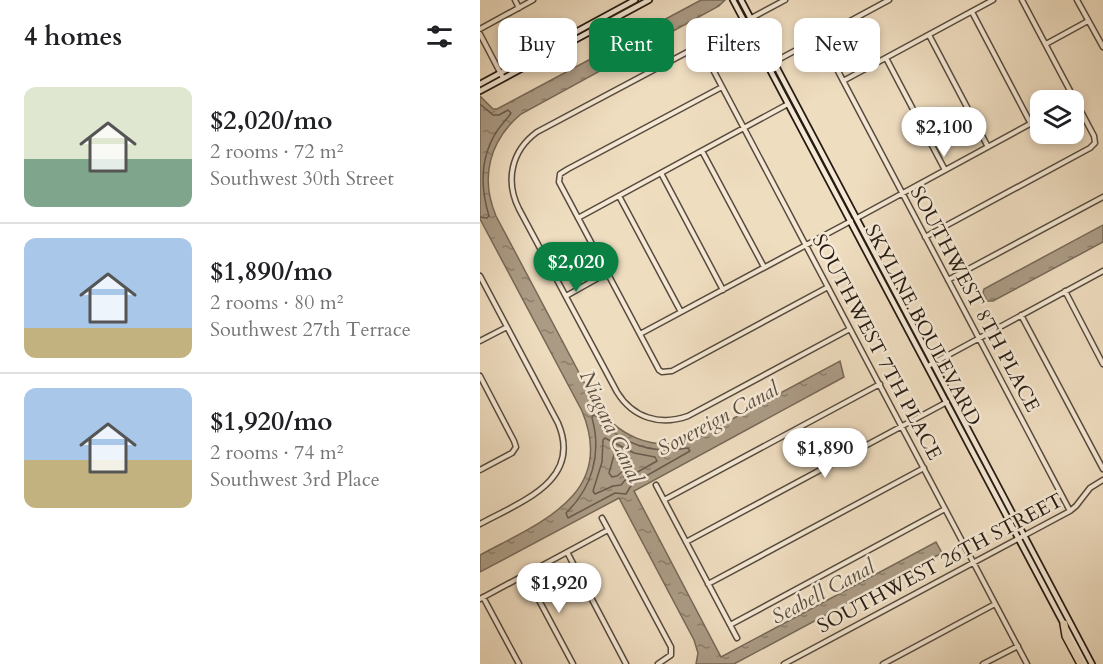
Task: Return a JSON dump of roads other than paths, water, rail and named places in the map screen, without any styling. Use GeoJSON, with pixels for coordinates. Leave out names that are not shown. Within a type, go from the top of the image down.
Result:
{"type":"FeatureCollection","features":[{"type":"Feature","properties":{"kind":"highway"},"geometry":{"type":"LineString","coordinates":[[1064,624],[1066,636],[1083,664]]}},
{"type":"Feature","properties":{"kind":"street"},"geometry":{"type":"LineString","coordinates":[[515,0],[519,8]]}},
{"type":"Feature","properties":{"kind":"street"},"geometry":{"type":"LineString","coordinates":[[480,29],[533,0]]}},
{"type":"Feature","properties":{"kind":"street"},"geometry":{"type":"LineString","coordinates":[[480,84],[635,0]]}},
{"type":"Feature","properties":{"kind":"street"},"geometry":{"type":"LineString","coordinates":[[480,91],[649,0]]}},
{"type":"Feature","properties":{"kind":"street","name":"SKYLINE BOULEVARD"},"geometry":{"type":"LineString","coordinates":[[733,0],[743,18]]}},
{"type":"Feature","properties":{"kind":"street","name":"SKYLINE BOULEVARD"},"geometry":{"type":"LineString","coordinates":[[741,0],[750,18]]}},
{"type":"Feature","properties":{"kind":"street"},"geometry":{"type":"LineString","coordinates":[[750,18],[785,0]]}},
{"type":"Feature","properties":{"kind":"street"},"geometry":{"type":"LineString","coordinates":[[855,18],[889,0]]}},
{"type":"Feature","properties":{"kind":"street"},"geometry":{"type":"LineString","coordinates":[[843,81],[993,0]]}},
{"type":"Feature","properties":{"kind":"street"},"geometry":{"type":"LineString","coordinates":[[1022,0],[1070,90]]}},
{"type":"Feature","properties":{"kind":"street"},"geometry":{"type":"LineString","coordinates":[[1077,0],[1103,47]]}},
{"type":"Feature","properties":{"kind":"street"},"geometry":{"type":"LineString","coordinates":[[972,12],[1030,122]]}},
{"type":"Feature","properties":{"kind":"street"},"geometry":{"type":"LineString","coordinates":[[1046,44],[1088,21]]}},
{"type":"Feature","properties":{"kind":"street"},"geometry":{"type":"LineString","coordinates":[[480,34],[503,78]]}},
{"type":"Feature","properties":{"kind":"street"},"geometry":{"type":"LineString","coordinates":[[929,35],[988,147]]}},
{"type":"Feature","properties":{"kind":"street"},"geometry":{"type":"LineString","coordinates":[[686,52],[537,132],[522,146],[513,167],[511,184],[514,197],[619,396],[633,410],[645,417],[670,420],[688,416],[850,329]]}},
{"type":"Feature","properties":{"kind":"street"},"geometry":{"type":"LineString","coordinates":[[886,58],[945,170]]}},
{"type":"Feature","properties":{"kind":"street","name":"SOUTHWEST 7TH PLACE"},"geometry":{"type":"LineString","coordinates":[[714,72],[1027,664]]}},
{"type":"Feature","properties":{"kind":"street","name":"SKYLINE BOULEVARD"},"geometry":{"type":"LineString","coordinates":[[772,72],[1064,624]]}},
{"type":"Feature","properties":{"kind":"street","name":"SKYLINE BOULEVARD"},"geometry":{"type":"LineString","coordinates":[[779,72],[1092,664]]}},
{"type":"Feature","properties":{"kind":"street","name":"SOUTHWEST 8TH PLACE"},"geometry":{"type":"LineString","coordinates":[[838,72],[1070,510]]}},
{"type":"Feature","properties":{"kind":"street"},"geometry":{"type":"LineString","coordinates":[[722,87],[560,174],[559,182],[607,273],[662,372],[672,371],[828,287]]}},
{"type":"Feature","properties":{"kind":"street"},"geometry":{"type":"LineString","coordinates":[[578,218],[795,101]]}},
{"type":"Feature","properties":{"kind":"street"},"geometry":{"type":"LineString","coordinates":[[925,237],[1090,148],[1095,143],[1094,136],[1084,117]]}},
{"type":"Feature","properties":{"kind":"street"},"geometry":{"type":"LineString","coordinates":[[640,334],[1030,125]]}},
{"type":"Feature","properties":{"kind":"street"},"geometry":{"type":"LineString","coordinates":[[702,151],[764,267]]}},
{"type":"Feature","properties":{"kind":"street"},"geometry":{"type":"LineString","coordinates":[[661,173],[723,290]]}},
{"type":"Feature","properties":{"kind":"street"},"geometry":{"type":"LineString","coordinates":[[619,196],[681,312]]}},
{"type":"Feature","properties":{"kind":"street"},"geometry":{"type":"LineString","coordinates":[[948,280],[1103,196]]}},
{"type":"Feature","properties":{"kind":"street"},"geometry":{"type":"LineString","coordinates":[[928,366],[1103,271]]}},
{"type":"Feature","properties":{"kind":"street"},"geometry":{"type":"LineString","coordinates":[[566,296],[607,273]]}},
{"type":"Feature","properties":{"kind":"street"},"geometry":{"type":"LineString","coordinates":[[480,276],[560,427],[563,445],[560,464],[549,483],[539,492],[480,524]]}},
{"type":"Feature","properties":{"kind":"street"},"geometry":{"type":"LineString","coordinates":[[1065,291],[1103,364]]}},
{"type":"Feature","properties":{"kind":"street"},"geometry":{"type":"LineString","coordinates":[[1022,315],[1103,469]]}},
{"type":"Feature","properties":{"kind":"street"},"geometry":{"type":"LineString","coordinates":[[480,341],[507,327]]}},
{"type":"Feature","properties":{"kind":"street"},"geometry":{"type":"LineString","coordinates":[[480,376],[516,447],[512,453],[480,470]]}},
{"type":"Feature","properties":{"kind":"street"},"geometry":{"type":"LineString","coordinates":[[664,500],[880,384]]}},
{"type":"Feature","properties":{"kind":"street"},"geometry":{"type":"LineString","coordinates":[[686,542],[953,398]]}},
{"type":"Feature","properties":{"kind":"street"},"geometry":{"type":"LineString","coordinates":[[708,584],[924,468]]}},
{"type":"Feature","properties":{"kind":"street","name":"SOUTHWEST 26TH STREET"},"geometry":{"type":"LineString","coordinates":[[784,664],[1070,510],[1076,506],[1089,488],[1103,480]]}},
{"type":"Feature","properties":{"kind":"street"},"geometry":{"type":"LineString","coordinates":[[656,485],[737,638]]}},
{"type":"Feature","properties":{"kind":"street"},"geometry":{"type":"LineString","coordinates":[[730,625],[945,509]]}},
{"type":"Feature","properties":{"kind":"street"},"geometry":{"type":"LineString","coordinates":[[602,518],[671,647],[671,655],[658,664]]}},
{"type":"Feature","properties":{"kind":"street"},"geometry":{"type":"LineString","coordinates":[[519,664],[482,598],[609,530]]}},
{"type":"Feature","properties":{"kind":"street"},"geometry":{"type":"LineString","coordinates":[[567,552],[626,664]]}},
{"type":"Feature","properties":{"kind":"street"},"geometry":{"type":"LineString","coordinates":[[525,574],[573,664]]}},
{"type":"Feature","properties":{"kind":"street"},"geometry":{"type":"LineString","coordinates":[[884,664],[995,604]]}},
{"type":"Feature","properties":{"kind":"street"},"geometry":{"type":"LineString","coordinates":[[983,664],[1018,646]]}},
{"type":"Feature","properties":{"kind":"water"},"geometry":{"type":"Polygon","coordinates":[[[701,0],[725,0],[719,6],[697,18],[686,18],[686,24],[674,31],[674,18],[667,18],[701,0]]]}},
{"type":"Feature","properties":{"kind":"water","name":"Niagara Canal"},"geometry":{"type":"Polygon","coordinates":[[[589,60],[589,72],[598,72],[521,114],[510,125],[501,136],[490,161],[489,188],[496,216],[602,412],[612,423],[636,438],[664,444],[679,443],[695,439],[840,361],[844,377],[634,491],[721,657],[936,542],[942,553],[734,664],[696,664],[698,653],[694,640],[619,498],[480,572],[480,555],[547,518],[581,485],[589,464],[590,440],[582,411],[480,219],[480,96],[493,109],[497,109],[566,72],[577,72],[577,66],[589,60]]]}},
{"type":"Feature","properties":{"kind":"water"},"geometry":{"type":"Polygon","coordinates":[[[1103,225],[1103,242],[993,301],[987,301],[983,293],[984,289],[1103,225]]]}},
{"type":"Feature","properties":{"kind":"water label","name":"Sovereign Canal"},"geometry":{"type":"Point","coordinates":[718,419]}},
{"type":"Feature","properties":{"kind":"water label","name":"Seabell Canal"},"geometry":{"type":"Point","coordinates":[823,592]}}]}
